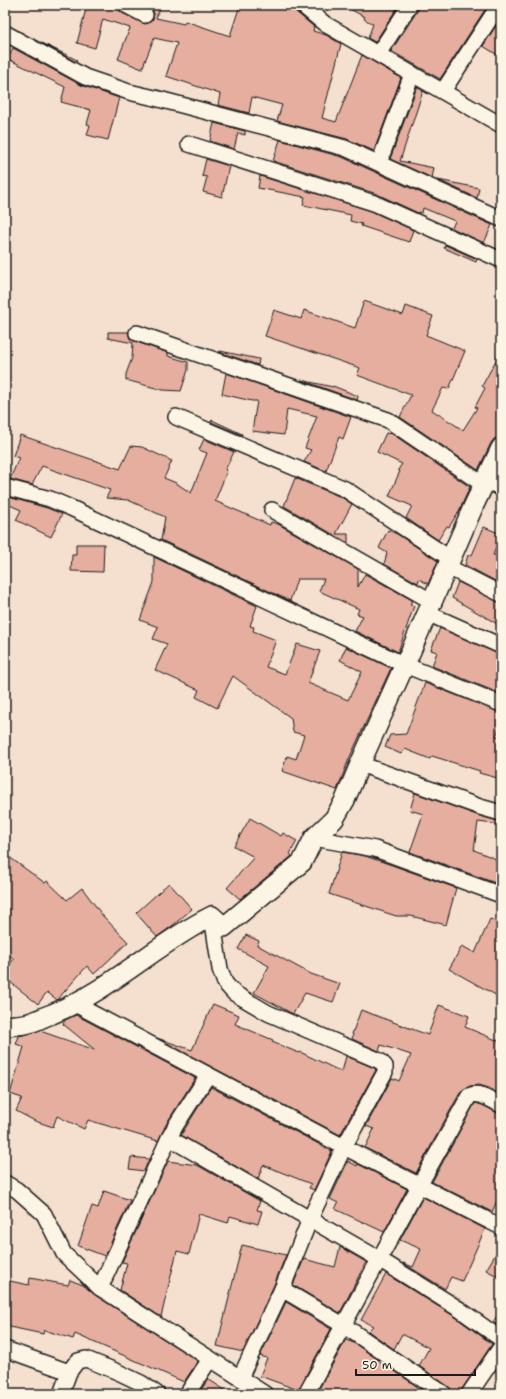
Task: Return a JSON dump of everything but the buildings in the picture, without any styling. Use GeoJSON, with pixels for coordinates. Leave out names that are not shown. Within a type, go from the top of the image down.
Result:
{"type":"FeatureCollection","features":[{"type":"Feature","properties":{"kind":"street"},"geometry":{"type":"LineString","coordinates":[[126,5],[145,15]]}},
{"type":"Feature","properties":{"kind":"street"},"geometry":{"type":"LineString","coordinates":[[302,5],[325,24],[501,125]]}},
{"type":"Feature","properties":{"kind":"street"},"geometry":{"type":"LineString","coordinates":[[378,54],[410,5]]}},
{"type":"Feature","properties":{"kind":"street"},"geometry":{"type":"LineString","coordinates":[[443,91],[499,5]]}},
{"type":"Feature","properties":{"kind":"street"},"geometry":{"type":"LineString","coordinates":[[5,33],[85,77],[129,92],[345,148],[501,219]]}},
{"type":"Feature","properties":{"kind":"street"},"geometry":{"type":"LineString","coordinates":[[379,163],[412,74]]}},
{"type":"Feature","properties":{"kind":"street"},"geometry":{"type":"LineString","coordinates":[[189,144],[374,203],[501,260]]}},
{"type":"Feature","properties":{"kind":"street"},"geometry":{"type":"LineString","coordinates":[[137,333],[388,420],[490,484]]}},
{"type":"Feature","properties":{"kind":"street"},"geometry":{"type":"LineString","coordinates":[[176,417],[345,489],[449,563],[501,594]]}},
{"type":"Feature","properties":{"kind":"street"},"geometry":{"type":"LineString","coordinates":[[212,916],[224,927],[302,862],[314,838],[334,819],[345,800],[449,563],[490,484],[501,448]]}},
{"type":"Feature","properties":{"kind":"street"},"geometry":{"type":"LineString","coordinates":[[5,487],[50,500],[71,508],[405,665],[501,704]]}},
{"type":"Feature","properties":{"kind":"street"},"geometry":{"type":"LineString","coordinates":[[272,510],[430,608],[501,646]]}},
{"type":"Feature","properties":{"kind":"street"},"geometry":{"type":"LineString","coordinates":[[360,764],[480,808],[501,814]]}},
{"type":"Feature","properties":{"kind":"street"},"geometry":{"type":"LineString","coordinates":[[314,838],[375,849],[501,895]]}},
{"type":"Feature","properties":{"kind":"street"},"geometry":{"type":"LineString","coordinates":[[5,1026],[30,1023],[75,1004],[110,983],[170,940],[195,924],[212,916]]}},
{"type":"Feature","properties":{"kind":"street"},"geometry":{"type":"LineString","coordinates":[[212,916],[220,969],[225,982],[234,993],[268,1013],[380,1061],[384,1066],[385,1072],[344,1147],[310,1219],[282,1289],[240,1378]]}},
{"type":"Feature","properties":{"kind":"street"},"geometry":{"type":"LineString","coordinates":[[75,1004],[344,1147],[501,1227]]}},
{"type":"Feature","properties":{"kind":"street"},"geometry":{"type":"LineString","coordinates":[[100,1288],[176,1125],[208,1074]]}},
{"type":"Feature","properties":{"kind":"street"},"geometry":{"type":"LineString","coordinates":[[306,1394],[469,1096],[472,1094],[478,1094],[501,1105]]}},
{"type":"Feature","properties":{"kind":"street"},"geometry":{"type":"LineString","coordinates":[[170,1138],[379,1259],[459,1309],[501,1339]]}},
{"type":"Feature","properties":{"kind":"street"},"geometry":{"type":"LineString","coordinates":[[5,1182],[17,1190],[44,1214],[64,1254],[100,1288],[265,1394]]}},
{"type":"Feature","properties":{"kind":"street"},"geometry":{"type":"LineString","coordinates":[[282,1289],[343,1324],[444,1394]]}},
{"type":"Feature","properties":{"kind":"street"},"geometry":{"type":"LineString","coordinates":[[469,1394],[501,1347]]}},
{"type":"Feature","properties":{"kind":"street"},"geometry":{"type":"LineString","coordinates":[[5,1349],[69,1372]]}},
{"type":"Feature","properties":{"kind":"street"},"geometry":{"type":"LineString","coordinates":[[61,1394],[69,1372],[78,1361],[86,1358],[141,1383],[157,1394]]}},
{"type":"Feature","properties":{"kind":"street"},"geometry":{"type":"LineString","coordinates":[[187,1394],[210,1359]]}}]}
